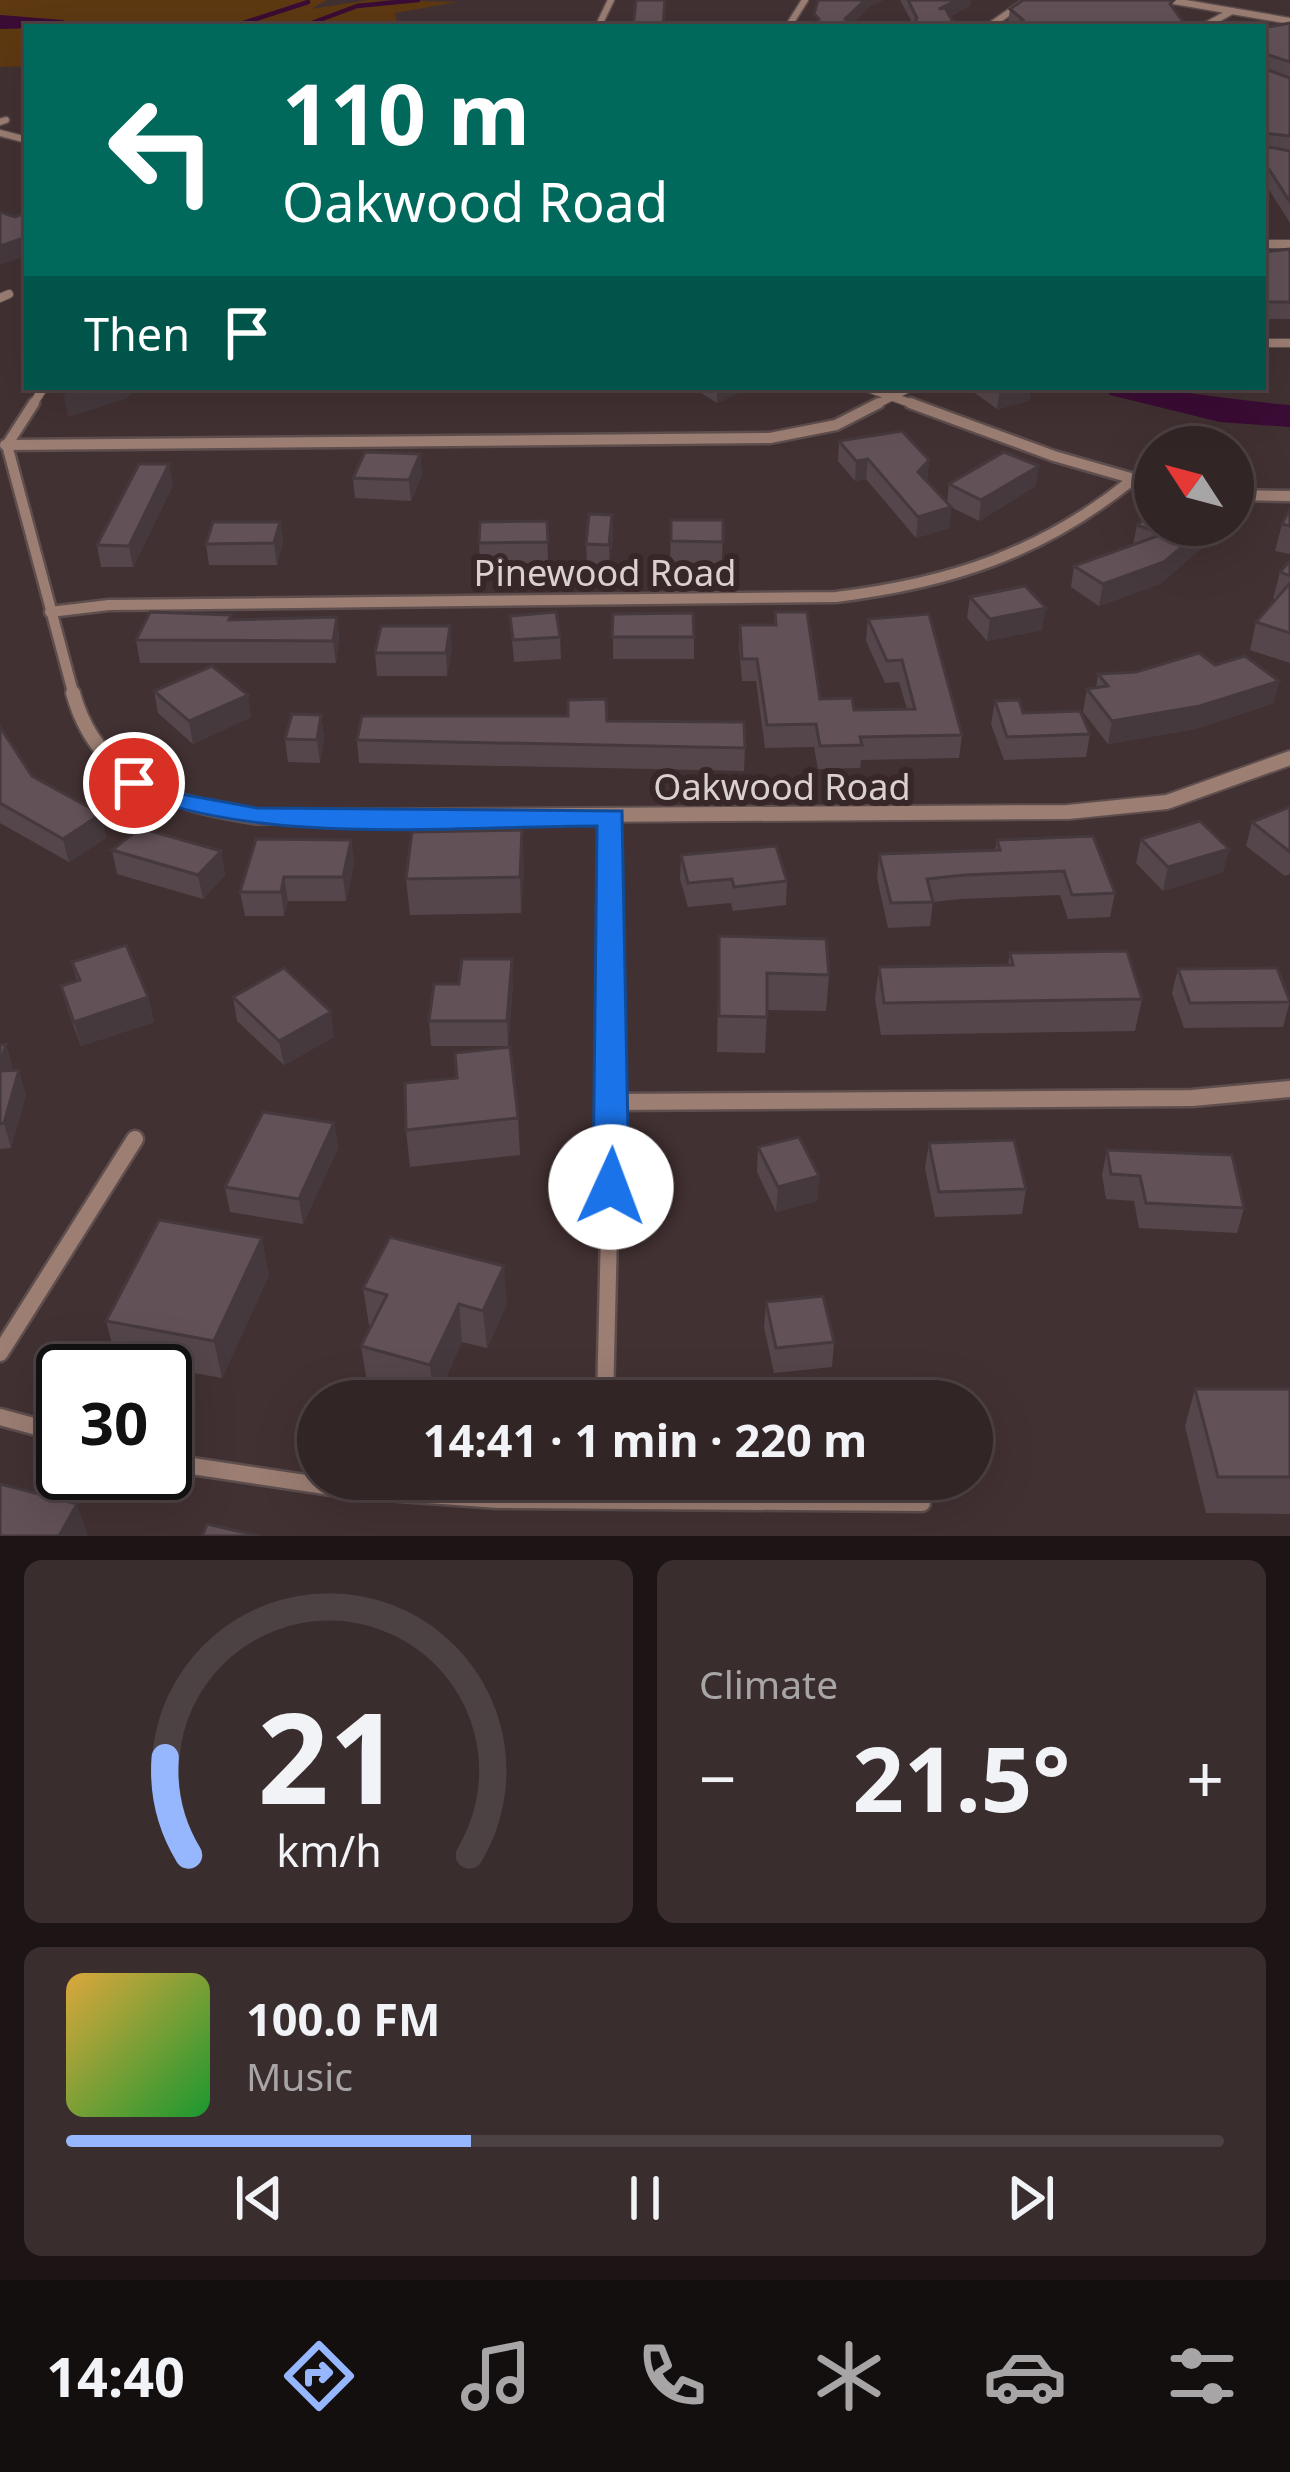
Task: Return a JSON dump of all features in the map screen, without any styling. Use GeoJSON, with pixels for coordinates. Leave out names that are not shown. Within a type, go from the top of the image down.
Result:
{"type":"FeatureCollection","features":[{"type":"Feature","properties":{"kind":"street"},"geometry":{"type":"LineString","coordinates":[[789,24],[805,0]]}},
{"type":"Feature","properties":{"kind":"street"},"geometry":{"type":"LineString","coordinates":[[992,24],[1027,0]]}},
{"type":"Feature","properties":{"kind":"street"},"geometry":{"type":"LineString","coordinates":[[1168,0],[1290,21]]}},
{"type":"Feature","properties":{"kind":"street"},"geometry":{"type":"LineString","coordinates":[[1209,24],[1233,11]]}},
{"type":"Feature","properties":{"kind":"street"},"geometry":{"type":"LineString","coordinates":[[4,446],[42,390]]}},
{"type":"Feature","properties":{"kind":"street"},"geometry":{"type":"LineString","coordinates":[[873,390],[1132,480]]}},
{"type":"Feature","properties":{"kind":"street"},"geometry":{"type":"LineString","coordinates":[[4,446],[770,438],[836,425],[906,390]]}},
{"type":"Feature","properties":{"kind":"street","name":"Oakwood Road"},"geometry":{"type":"LineString","coordinates":[[4,446],[83,729],[134,783],[174,801],[257,817],[1068,812],[1167,802],[1290,758]]}},
{"type":"Feature","properties":{"kind":"street","name":"Pinewood Road"},"geometry":{"type":"LineString","coordinates":[[50,612],[109,604],[724,602],[886,589],[942,579],[1024,553],[1093,512],[1132,480]]}},
{"type":"Feature","properties":{"kind":"street"},"geometry":{"type":"LineString","coordinates":[[1254,495],[1290,496]]}},
{"type":"Feature","properties":{"kind":"street"},"geometry":{"type":"LineString","coordinates":[[606,1380],[614,1102],[612,817]]}},
{"type":"Feature","properties":{"kind":"street"},"geometry":{"type":"LineString","coordinates":[[614,1102],[1192,1098],[1290,1089]]}},
{"type":"Feature","properties":{"kind":"street"},"geometry":{"type":"LineString","coordinates":[[0,1353],[135,1138]]}},
{"type":"Feature","properties":{"kind":"street"},"geometry":{"type":"LineString","coordinates":[[0,1417],[36,1427]]}},
{"type":"Feature","properties":{"kind":"street"},"geometry":{"type":"LineString","coordinates":[[192,1466],[297,1482]]}},
{"type":"Feature","properties":{"kind":"street"},"geometry":{"type":"LineString","coordinates":[[670,1500],[693,1504],[922,1503]]}},
{"type":"Feature","properties":{"kind":"shaded area"},"geometry":{"type":"Polygon","coordinates":[[[0,0],[327,0],[311,9],[369,0],[457,2],[395,13],[397,24],[24,24],[24,66],[0,67],[0,24],[5,23],[0,22],[0,0]]]}},
{"type":"Feature","properties":{"kind":"building"},"geometry":{"type":"Polygon","coordinates":[[[636,0],[665,0],[663,24],[633,24],[636,0]]]}},
{"type":"Feature","properties":{"kind":"building"},"geometry":{"type":"Polygon","coordinates":[[[818,0],[865,0],[845,19],[851,24],[818,24],[814,14],[818,0]]]}},
{"type":"Feature","properties":{"kind":"building"},"geometry":{"type":"Polygon","coordinates":[[[908,0],[957,0],[939,9],[945,8],[954,24],[914,24],[917,18],[908,0]]]}},
{"type":"Feature","properties":{"kind":"building"},"geometry":{"type":"Polygon","coordinates":[[[1023,0],[1174,0],[1170,4],[1185,24],[1017,24],[1023,20],[1010,9],[1023,0]]]}},
{"type":"Feature","properties":{"kind":"building"},"geometry":{"type":"Polygon","coordinates":[[[1290,23],[1290,62],[1266,54],[1266,27],[1290,23]]]}},
{"type":"Feature","properties":{"kind":"building"},"geometry":{"type":"Polygon","coordinates":[[[1266,69],[1290,78],[1290,136],[1266,133],[1266,69]]]}},
{"type":"Feature","properties":{"kind":"building"},"geometry":{"type":"Polygon","coordinates":[[[1266,147],[1290,151],[1290,202],[1266,165],[1266,147]]]}},
{"type":"Feature","properties":{"kind":"building"},"geometry":{"type":"Polygon","coordinates":[[[0,212],[15,217],[24,213],[24,238],[0,246],[0,212]]]}},
{"type":"Feature","properties":{"kind":"building"},"geometry":{"type":"Polygon","coordinates":[[[1290,249],[1290,302],[1266,302],[1266,252],[1290,249]]]}},
{"type":"Feature","properties":{"kind":"building"},"geometry":{"type":"Polygon","coordinates":[[[902,431],[929,460],[918,472],[951,507],[918,517],[868,459],[856,461],[839,441],[902,431]]]}},
{"type":"Feature","properties":{"kind":"building"},"geometry":{"type":"Polygon","coordinates":[[[365,452],[420,454],[409,480],[353,478],[365,452]]]}},
{"type":"Feature","properties":{"kind":"building"},"geometry":{"type":"Polygon","coordinates":[[[1004,452],[1039,466],[981,500],[949,484],[1004,452]]]}},
{"type":"Feature","properties":{"kind":"building"},"geometry":{"type":"Polygon","coordinates":[[[139,464],[169,464],[129,546],[97,545],[139,464]]]}},
{"type":"Feature","properties":{"kind":"building"},"geometry":{"type":"Polygon","coordinates":[[[589,514],[612,515],[609,545],[586,544],[589,514]]]}},
{"type":"Feature","properties":{"kind":"building"},"geometry":{"type":"Polygon","coordinates":[[[671,520],[723,520],[723,542],[671,541],[671,520]]]}},
{"type":"Feature","properties":{"kind":"building"},"geometry":{"type":"Polygon","coordinates":[[[547,521],[548,542],[479,543],[480,522],[547,521]]]}},
{"type":"Feature","properties":{"kind":"building"},"geometry":{"type":"Polygon","coordinates":[[[213,522],[280,522],[274,543],[206,544],[213,522]]]}},
{"type":"Feature","properties":{"kind":"building"},"geometry":{"type":"Polygon","coordinates":[[[1134,544],[1183,546],[1164,562],[1103,584],[1074,566],[1134,544]]]}},
{"type":"Feature","properties":{"kind":"building"},"geometry":{"type":"Polygon","coordinates":[[[1290,583],[1290,633],[1256,622],[1290,583]]]}},
{"type":"Feature","properties":{"kind":"building"},"geometry":{"type":"Polygon","coordinates":[[[1025,586],[1046,608],[990,619],[970,597],[1025,586]]]}},
{"type":"Feature","properties":{"kind":"building"},"geometry":{"type":"Polygon","coordinates":[[[150,612],[231,615],[229,620],[337,617],[333,641],[136,640],[150,612]]]}},
{"type":"Feature","properties":{"kind":"building"},"geometry":{"type":"Polygon","coordinates":[[[556,612],[560,637],[513,640],[510,616],[556,612]]]}},
{"type":"Feature","properties":{"kind":"building"},"geometry":{"type":"Polygon","coordinates":[[[775,612],[807,612],[820,699],[852,698],[854,710],[915,709],[902,660],[887,661],[868,619],[929,614],[962,735],[860,737],[862,745],[820,746],[816,724],[767,725],[757,659],[742,659],[740,625],[776,625],[775,612]]]}},
{"type":"Feature","properties":{"kind":"building"},"geometry":{"type":"Polygon","coordinates":[[[693,613],[694,637],[612,637],[613,614],[693,613]]]}},
{"type":"Feature","properties":{"kind":"building"},"geometry":{"type":"Polygon","coordinates":[[[381,626],[450,626],[446,653],[375,653],[381,626]]]}},
{"type":"Feature","properties":{"kind":"building"},"geometry":{"type":"Polygon","coordinates":[[[1199,653],[1215,665],[1245,656],[1279,681],[1200,706],[1112,721],[1087,689],[1108,686],[1098,674],[1136,672],[1199,653]]]}},
{"type":"Feature","properties":{"kind":"building"},"geometry":{"type":"Polygon","coordinates":[[[212,666],[248,695],[189,721],[154,691],[212,666]]]}},
{"type":"Feature","properties":{"kind":"building"},"geometry":{"type":"Polygon","coordinates":[[[606,699],[607,721],[744,722],[745,748],[357,740],[362,716],[568,716],[568,700],[606,699]]]}},
{"type":"Feature","properties":{"kind":"building"},"geometry":{"type":"Polygon","coordinates":[[[1019,700],[1023,713],[1080,711],[1090,734],[1007,737],[995,701],[1019,700]]]}},
{"type":"Feature","properties":{"kind":"building"},"geometry":{"type":"Polygon","coordinates":[[[292,714],[321,715],[317,740],[285,739],[292,714]]]}},
{"type":"Feature","properties":{"kind":"building"},"geometry":{"type":"Polygon","coordinates":[[[0,727],[32,776],[101,814],[63,839],[0,803],[0,727]]]}},
{"type":"Feature","properties":{"kind":"building"},"geometry":{"type":"Polygon","coordinates":[[[1290,807],[1290,852],[1252,822],[1290,807]]]}},
{"type":"Feature","properties":{"kind":"building"},"geometry":{"type":"Polygon","coordinates":[[[1200,821],[1229,849],[1168,867],[1141,839],[1200,821]]]}},
{"type":"Feature","properties":{"kind":"building"},"geometry":{"type":"Polygon","coordinates":[[[140,828],[221,851],[198,875],[112,850],[140,828]]]}},
{"type":"Feature","properties":{"kind":"building"},"geometry":{"type":"Polygon","coordinates":[[[522,830],[520,877],[406,879],[412,832],[522,830]]]}},
{"type":"Feature","properties":{"kind":"building"},"geometry":{"type":"Polygon","coordinates":[[[1093,836],[1115,893],[1072,895],[1064,871],[964,875],[927,879],[933,902],[891,903],[879,854],[1000,850],[997,840],[1093,836]]]}},
{"type":"Feature","properties":{"kind":"building"},"geometry":{"type":"Polygon","coordinates":[[[256,839],[351,840],[343,877],[284,877],[281,892],[240,892],[256,839]]]}},
{"type":"Feature","properties":{"kind":"building"},"geometry":{"type":"Polygon","coordinates":[[[776,846],[787,881],[734,887],[732,879],[688,883],[681,855],[776,846]]]}},
{"type":"Feature","properties":{"kind":"building"},"geometry":{"type":"Polygon","coordinates":[[[719,936],[826,939],[829,975],[767,973],[767,1017],[719,1016],[719,936]]]}},
{"type":"Feature","properties":{"kind":"building"},"geometry":{"type":"Polygon","coordinates":[[[126,945],[148,997],[74,1022],[61,986],[80,980],[72,962],[126,945]]]}},
{"type":"Feature","properties":{"kind":"building"},"geometry":{"type":"Polygon","coordinates":[[[1127,951],[1142,999],[884,1003],[879,967],[1013,965],[1010,953],[1127,951]]]}},
{"type":"Feature","properties":{"kind":"building"},"geometry":{"type":"Polygon","coordinates":[[[462,959],[512,959],[507,1021],[429,1021],[434,984],[459,984],[462,959]]]}},
{"type":"Feature","properties":{"kind":"building"},"geometry":{"type":"Polygon","coordinates":[[[284,968],[331,1012],[279,1041],[233,997],[284,968]]]}},
{"type":"Feature","properties":{"kind":"building"},"geometry":{"type":"Polygon","coordinates":[[[1277,968],[1290,1002],[1190,1003],[1178,969],[1277,968]]]}},
{"type":"Feature","properties":{"kind":"building"},"geometry":{"type":"Polygon","coordinates":[[[510,1047],[518,1118],[406,1130],[405,1083],[457,1078],[455,1053],[510,1047]]]}},
{"type":"Feature","properties":{"kind":"building"},"geometry":{"type":"Polygon","coordinates":[[[19,1070],[4,1123],[0,1124],[0,1071],[19,1070]]]}},
{"type":"Feature","properties":{"kind":"building"},"geometry":{"type":"Polygon","coordinates":[[[263,1112],[334,1123],[299,1199],[225,1187],[263,1112]]]}},
{"type":"Feature","properties":{"kind":"building"},"geometry":{"type":"Polygon","coordinates":[[[799,1137],[819,1176],[778,1187],[758,1147],[799,1137]]]}},
{"type":"Feature","properties":{"kind":"building"},"geometry":{"type":"Polygon","coordinates":[[[1014,1140],[1026,1189],[939,1192],[929,1143],[1014,1140]]]}},
{"type":"Feature","properties":{"kind":"building"},"geometry":{"type":"Polygon","coordinates":[[[1107,1150],[1232,1155],[1244,1208],[1146,1203],[1140,1176],[1111,1174],[1107,1150]]]}},
{"type":"Feature","properties":{"kind":"building"},"geometry":{"type":"Polygon","coordinates":[[[159,1220],[262,1238],[214,1341],[106,1321],[159,1220]]]}},
{"type":"Feature","properties":{"kind":"building"},"geometry":{"type":"Polygon","coordinates":[[[390,1237],[504,1266],[483,1311],[459,1304],[430,1365],[361,1346],[387,1295],[363,1288],[390,1237]]]}},
{"type":"Feature","properties":{"kind":"building"},"geometry":{"type":"Polygon","coordinates":[[[823,1296],[834,1342],[776,1348],[766,1302],[823,1296]]]}},
{"type":"Feature","properties":{"kind":"building"},"geometry":{"type":"Polygon","coordinates":[[[1195,1389],[1290,1389],[1290,1477],[1218,1477],[1195,1389]]]}},
{"type":"Feature","properties":{"kind":"building"},"geometry":{"type":"Polygon","coordinates":[[[0,1484],[36,1493],[36,1500],[77,1504],[59,1536],[0,1536],[0,1484]]]}},
{"type":"Feature","properties":{"kind":"building"},"geometry":{"type":"Polygon","coordinates":[[[207,1524],[259,1536],[202,1536],[207,1524]]]}},
{"type":"Feature","properties":{"kind":"waterway"},"geometry":{"type":"LineString","coordinates":[[309,24],[357,6],[418,0]]}},
{"type":"Feature","properties":{"kind":"waterway"},"geometry":{"type":"LineString","coordinates":[[240,24],[308,2]]}},
{"type":"Feature","properties":{"kind":"waterway"},"geometry":{"type":"LineString","coordinates":[[0,22],[25,24]]}},
{"type":"Feature","properties":{"kind":"waterway"},"geometry":{"type":"LineString","coordinates":[[1135,390],[1220,411],[1290,416]]}},
{"type":"Feature","properties":{"kind":"route"},"geometry":{"type":"LineString","coordinates":[[134,783],[174,801],[257,817],[612,817],[611,1187]]}}]}
